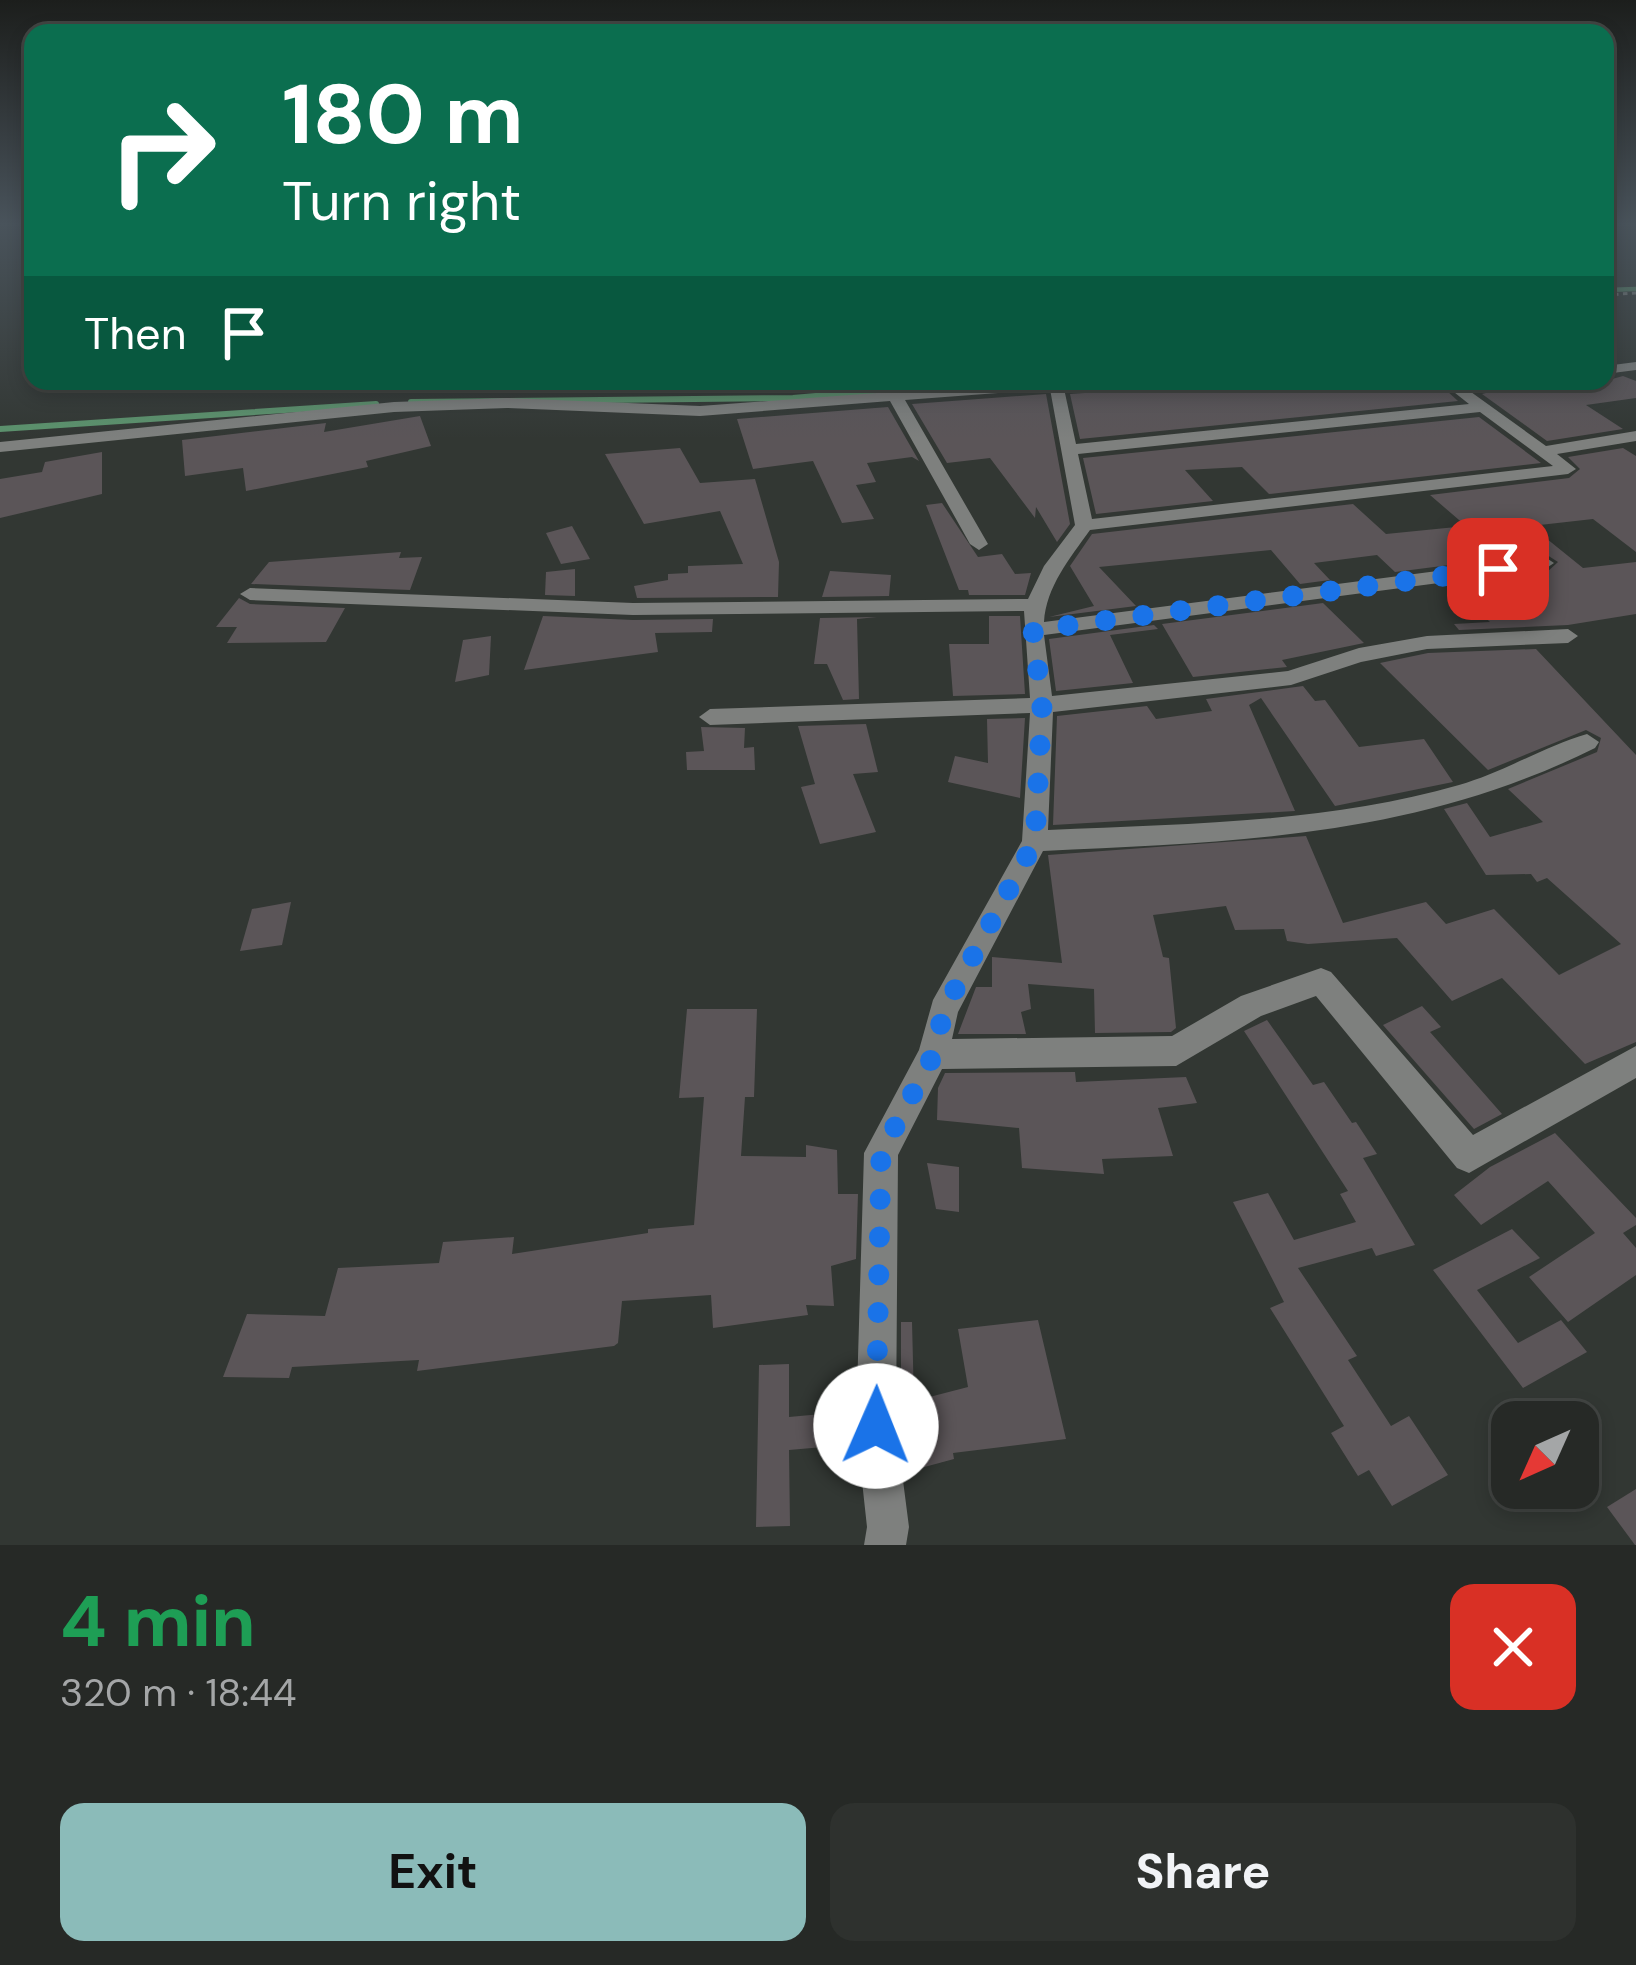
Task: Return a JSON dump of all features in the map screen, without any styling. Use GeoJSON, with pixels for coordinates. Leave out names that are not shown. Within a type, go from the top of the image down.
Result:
{"type":"FeatureCollection","features":[{"type":"Feature","properties":{"kind":"street"},"geometry":{"type":"LineString","coordinates":[[0,447],[394,406],[507,403],[700,411],[969,390]]}},
{"type":"Feature","properties":{"kind":"street"},"geometry":{"type":"LineString","coordinates":[[1057,390],[1084,525]]}},
{"type":"Feature","properties":{"kind":"street"},"geometry":{"type":"LineString","coordinates":[[885,1545],[888,1527],[876,1426],[881,1153],[934,1054],[944,1010],[1035,841],[1042,706],[1034,617],[1054,566],[1084,525],[1568,469],[1460,390]]}},
{"type":"Feature","properties":{"kind":"street"},"geometry":{"type":"LineString","coordinates":[[895,396],[979,544]]}},
{"type":"Feature","properties":{"kind":"street"},"geometry":{"type":"LineString","coordinates":[[1068,450],[1484,407]]}},
{"type":"Feature","properties":{"kind":"street"},"geometry":{"type":"LineString","coordinates":[[1544,451],[1636,436]]}},
{"type":"Feature","properties":{"kind":"street"},"geometry":{"type":"LineString","coordinates":[[250,594],[633,609],[1034,617],[1545,563]]}},
{"type":"Feature","properties":{"kind":"street"},"geometry":{"type":"LineString","coordinates":[[710,717],[1042,706],[1291,678],[1328,662],[1438,638],[1568,636]]}},
{"type":"Feature","properties":{"kind":"street"},"geometry":{"type":"LineString","coordinates":[[1035,841],[1284,828],[1470,791],[1540,769],[1587,742]]}},
{"type":"Feature","properties":{"kind":"street"},"geometry":{"type":"LineString","coordinates":[[934,1054],[1176,1051],[1251,1006],[1321,981],[1469,1156],[1636,1061]]}},
{"type":"Feature","properties":{"kind":"building"},"geometry":{"type":"Polygon","coordinates":[[[1614,378],[1636,381],[1636,398],[1586,405],[1623,429],[1547,441],[1482,394],[1614,390],[1614,378]]]}},
{"type":"Feature","properties":{"kind":"building"},"geometry":{"type":"Polygon","coordinates":[[[1446,390],[1458,401],[1080,439],[1070,394],[1446,390]]]}},
{"type":"Feature","properties":{"kind":"building"},"geometry":{"type":"Polygon","coordinates":[[[1046,394],[1070,524],[1057,542],[1036,507],[1035,518],[990,458],[947,463],[912,404],[1046,394]]]}},
{"type":"Feature","properties":{"kind":"building"},"geometry":{"type":"Polygon","coordinates":[[[888,407],[919,461],[912,457],[867,463],[876,482],[856,485],[874,519],[842,523],[813,461],[753,469],[737,419],[888,407]]]}},
{"type":"Feature","properties":{"kind":"building"},"geometry":{"type":"Polygon","coordinates":[[[420,416],[431,446],[366,461],[368,467],[246,491],[243,468],[185,476],[182,440],[326,423],[324,432],[420,416]]]}},
{"type":"Feature","properties":{"kind":"building"},"geometry":{"type":"Polygon","coordinates":[[[1479,417],[1541,463],[1269,494],[1242,467],[1185,470],[1213,501],[1096,514],[1083,458],[1479,417]]]}},
{"type":"Feature","properties":{"kind":"building"},"geometry":{"type":"Polygon","coordinates":[[[680,448],[700,483],[755,479],[779,562],[778,597],[637,598],[634,586],[668,580],[668,574],[688,573],[688,566],[743,564],[720,511],[644,524],[605,454],[680,448]]]}},
{"type":"Feature","properties":{"kind":"building"},"geometry":{"type":"Polygon","coordinates":[[[1623,448],[1636,456],[1636,552],[1593,519],[1531,526],[1583,568],[1636,562],[1636,614],[1568,625],[1459,630],[1454,624],[1490,622],[1452,586],[1546,573],[1558,562],[1544,553],[1395,572],[1377,555],[1314,563],[1330,580],[1300,584],[1271,550],[1099,567],[1136,606],[1049,617],[1094,606],[1070,566],[1092,534],[1353,504],[1386,534],[1466,526],[1430,495],[1569,478],[1580,469],[1568,457],[1623,448]]]}},
{"type":"Feature","properties":{"kind":"building"},"geometry":{"type":"Polygon","coordinates":[[[102,452],[102,494],[0,518],[0,479],[42,472],[45,462],[102,452]]]}},
{"type":"Feature","properties":{"kind":"building"},"geometry":{"type":"Polygon","coordinates":[[[942,503],[978,557],[1002,554],[1015,574],[1031,573],[1025,595],[969,595],[968,590],[959,590],[926,505],[942,503]]]}},
{"type":"Feature","properties":{"kind":"building"},"geometry":{"type":"Polygon","coordinates":[[[572,526],[590,559],[561,564],[546,533],[572,526]]]}},
{"type":"Feature","properties":{"kind":"building"},"geometry":{"type":"Polygon","coordinates":[[[401,552],[399,558],[422,557],[410,590],[251,584],[269,562],[401,552]]]}},
{"type":"Feature","properties":{"kind":"building"},"geometry":{"type":"Polygon","coordinates":[[[575,569],[575,596],[545,595],[546,572],[575,569]]]}},
{"type":"Feature","properties":{"kind":"building"},"geometry":{"type":"Polygon","coordinates":[[[830,571],[891,575],[889,596],[822,597],[830,571]]]}},
{"type":"Feature","properties":{"kind":"building"},"geometry":{"type":"Polygon","coordinates":[[[239,598],[250,604],[345,608],[326,642],[227,643],[237,627],[216,627],[239,598]]]}},
{"type":"Feature","properties":{"kind":"building"},"geometry":{"type":"Polygon","coordinates":[[[1323,603],[1364,643],[1282,660],[1287,667],[1193,677],[1162,624],[1323,603]]]}},
{"type":"Feature","properties":{"kind":"building"},"geometry":{"type":"Polygon","coordinates":[[[543,616],[713,619],[712,632],[655,633],[658,652],[524,670],[543,616]]]}},
{"type":"Feature","properties":{"kind":"building"},"geometry":{"type":"Polygon","coordinates":[[[989,616],[1020,616],[1025,694],[953,696],[949,644],[989,644],[989,616]]]}},
{"type":"Feature","properties":{"kind":"building"},"geometry":{"type":"Polygon","coordinates":[[[877,617],[857,619],[859,699],[843,700],[827,664],[814,664],[820,618],[877,617]]]}},
{"type":"Feature","properties":{"kind":"building"},"geometry":{"type":"Polygon","coordinates":[[[1154,625],[1158,629],[1110,635],[1133,683],[1056,691],[1049,639],[1154,625]]]}},
{"type":"Feature","properties":{"kind":"building"},"geometry":{"type":"Polygon","coordinates":[[[491,636],[489,675],[455,682],[463,640],[491,636]]]}},
{"type":"Feature","properties":{"kind":"building"},"geometry":{"type":"Polygon","coordinates":[[[1536,649],[1636,755],[1636,1042],[1585,1064],[1502,978],[1452,1001],[1397,938],[1287,941],[1284,929],[1235,930],[1226,906],[1153,915],[1163,957],[1169,958],[1176,1028],[1171,1032],[1095,1033],[1094,989],[1028,984],[1031,1009],[1021,1012],[1026,1034],[958,1034],[976,987],[992,987],[992,957],[1062,963],[1048,855],[1306,836],[1343,923],[1426,902],[1446,924],[1494,909],[1559,975],[1621,944],[1547,878],[1537,882],[1531,874],[1486,875],[1444,809],[1467,803],[1490,837],[1543,822],[1508,789],[1597,752],[1601,738],[1586,730],[1488,770],[1380,663],[1428,653],[1536,649]]]}},
{"type":"Feature","properties":{"kind":"building"},"geometry":{"type":"Polygon","coordinates":[[[1303,686],[1315,701],[1325,700],[1359,747],[1424,739],[1453,782],[1335,806],[1261,698],[1249,705],[1295,811],[1053,825],[1057,716],[1147,706],[1156,719],[1212,711],[1206,699],[1303,686]]]}},
{"type":"Feature","properties":{"kind":"building"},"geometry":{"type":"Polygon","coordinates":[[[1025,718],[1020,798],[948,782],[955,756],[988,763],[987,719],[1025,718]]]}},
{"type":"Feature","properties":{"kind":"building"},"geometry":{"type":"Polygon","coordinates":[[[866,724],[878,772],[853,774],[876,832],[820,844],[801,787],[815,784],[798,726],[866,724]]]}},
{"type":"Feature","properties":{"kind":"building"},"geometry":{"type":"Polygon","coordinates":[[[701,727],[745,728],[744,748],[754,747],[755,770],[687,770],[686,752],[704,751],[701,727]]]}},
{"type":"Feature","properties":{"kind":"building"},"geometry":{"type":"Polygon","coordinates":[[[291,902],[282,945],[240,951],[252,909],[291,902]]]}},
{"type":"Feature","properties":{"kind":"building"},"geometry":{"type":"Polygon","coordinates":[[[1422,1006],[1441,1027],[1430,1032],[1502,1114],[1474,1129],[1383,1025],[1422,1006]]]}},
{"type":"Feature","properties":{"kind":"building"},"geometry":{"type":"Polygon","coordinates":[[[687,1009],[757,1009],[754,1097],[745,1097],[741,1156],[806,1157],[806,1145],[837,1150],[838,1194],[858,1194],[856,1259],[831,1266],[834,1306],[806,1305],[808,1315],[713,1328],[711,1295],[622,1301],[614,1346],[417,1371],[419,1360],[292,1367],[289,1378],[223,1377],[247,1314],[325,1316],[338,1268],[439,1263],[443,1242],[514,1237],[512,1254],[694,1225],[704,1097],[679,1098],[687,1009]]]}},
{"type":"Feature","properties":{"kind":"building"},"geometry":{"type":"Polygon","coordinates":[[[1267,1020],[1313,1085],[1324,1082],[1352,1123],[1356,1122],[1377,1154],[1363,1158],[1415,1245],[1376,1256],[1372,1248],[1298,1268],[1357,1356],[1348,1360],[1391,1426],[1409,1416],[1448,1475],[1392,1506],[1369,1470],[1358,1476],[1331,1433],[1344,1426],[1270,1308],[1284,1302],[1233,1202],[1268,1193],[1294,1240],[1356,1222],[1340,1194],[1348,1191],[1244,1031],[1267,1020]]]}},
{"type":"Feature","properties":{"kind":"building"},"geometry":{"type":"Polygon","coordinates":[[[1075,1072],[1076,1082],[1186,1077],[1197,1103],[1158,1108],[1173,1156],[1102,1159],[1104,1174],[1022,1168],[1019,1128],[937,1120],[938,1088],[945,1073],[1075,1072]]]}},
{"type":"Feature","properties":{"kind":"building"},"geometry":{"type":"Polygon","coordinates":[[[1555,1133],[1636,1218],[1636,1225],[1623,1233],[1636,1248],[1636,1275],[1568,1322],[1529,1277],[1595,1233],[1548,1181],[1481,1225],[1454,1195],[1490,1167],[1555,1133]]]}},
{"type":"Feature","properties":{"kind":"building"},"geometry":{"type":"Polygon","coordinates":[[[927,1163],[959,1167],[959,1212],[936,1209],[927,1163]]]}},
{"type":"Feature","properties":{"kind":"building"},"geometry":{"type":"Polygon","coordinates":[[[1512,1229],[1540,1258],[1477,1290],[1518,1343],[1561,1320],[1587,1352],[1523,1388],[1433,1270],[1512,1229]]]}},
{"type":"Feature","properties":{"kind":"building"},"geometry":{"type":"Polygon","coordinates":[[[1038,1320],[1066,1439],[953,1453],[954,1459],[906,1472],[901,1322],[912,1322],[914,1401],[968,1387],[958,1329],[1038,1320]]]}},
{"type":"Feature","properties":{"kind":"building"},"geometry":{"type":"Polygon","coordinates":[[[789,1364],[789,1417],[843,1412],[846,1445],[789,1450],[790,1526],[756,1527],[759,1365],[789,1364]]]}},
{"type":"Feature","properties":{"kind":"building"},"geometry":{"type":"Polygon","coordinates":[[[1636,1489],[1636,1545],[1635,1545],[1607,1507],[1636,1489]]]}},
{"type":"Feature","properties":{"kind":"waterway"},"geometry":{"type":"LineString","coordinates":[[411,402],[793,398],[884,390]]}},
{"type":"Feature","properties":{"kind":"waterway"},"geometry":{"type":"LineString","coordinates":[[0,429],[376,404]]}},
{"type":"Feature","properties":{"kind":"route"},"geometry":{"type":"LineString","coordinates":[[876,1426],[881,1153],[934,1054],[944,1010],[1035,841],[1042,706],[1033,630],[1498,569]]}}]}
